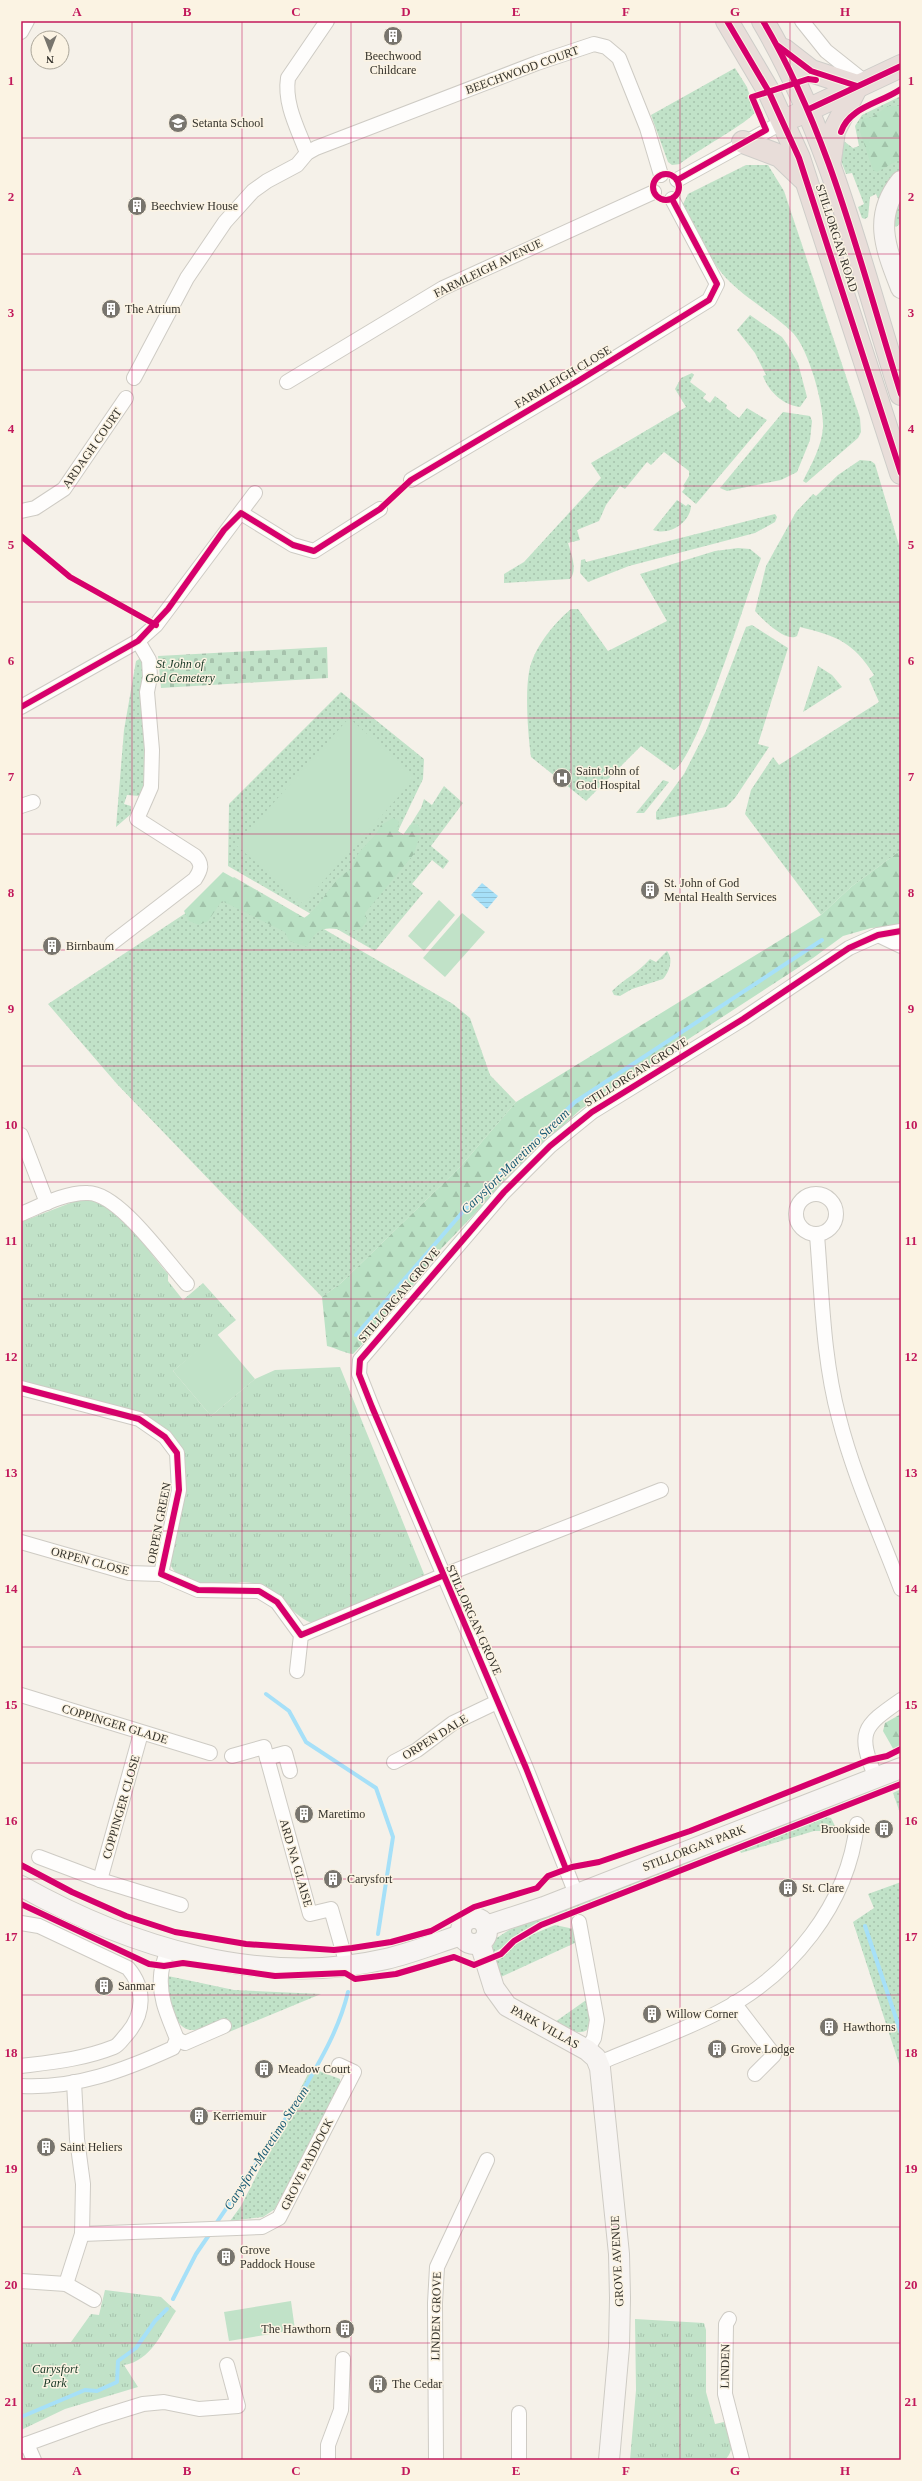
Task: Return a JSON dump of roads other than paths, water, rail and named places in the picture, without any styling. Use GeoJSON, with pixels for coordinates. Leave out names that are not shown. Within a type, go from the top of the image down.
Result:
{"type":"FeatureCollection","features":[{"type":"Feature","properties":{"kind":"highway","name":"STILLORGAN ROAD"},"geometry":{"type":"LineString","coordinates":[[727,21],[770,92],[808,186],[901,473]]}},
{"type":"Feature","properties":{"kind":"highway","name":"STILLORGAN ROAD"},"geometry":{"type":"LineString","coordinates":[[763,21],[777,45],[809,109],[830,163],[901,394]]}},
{"type":"Feature","properties":{"kind":"highway"},"geometry":{"type":"LineString","coordinates":[[777,45],[811,71],[861,84]]}},
{"type":"Feature","properties":{"kind":"highway"},"geometry":{"type":"LineString","coordinates":[[783,122],[901,66]]}},
{"type":"Feature","properties":{"kind":"highway"},"geometry":{"type":"LineString","coordinates":[[830,163],[834,131],[861,84]]}},
{"type":"Feature","properties":{"kind":"highway"},"geometry":{"type":"LineString","coordinates":[[743,142],[780,156],[800,174],[808,186]]}},
{"type":"Feature","properties":{"kind":"main road"},"geometry":{"type":"LineString","coordinates":[[901,181],[885,206],[883,226],[887,252],[901,288]]}},
{"type":"Feature","properties":{"kind":"main road","name":"STILLORGAN PARK"},"geometry":{"type":"LineString","coordinates":[[483,1935],[576,1894],[901,1768]]}},
{"type":"Feature","properties":{"kind":"main road"},"geometry":{"type":"LineString","coordinates":[[21,1886],[69,1912],[108,1929],[199,1957],[251,1966],[293,1968],[356,1964],[418,1950],[461,1935],[461,1926],[467,1920],[480,1920],[483,1935]]}},
{"type":"Feature","properties":{"kind":"main road","name":"PARK VILLAS"},"geometry":{"type":"LineString","coordinates":[[483,1935],[494,1988],[507,2006],[593,2056]]}},
{"type":"Feature","properties":{"kind":"main road","name":"GROVE AVENUE"},"geometry":{"type":"LineString","coordinates":[[593,2056],[618,2246],[620,2298],[619,2347],[609,2460]]}},
{"type":"Feature","properties":{"kind":"street"},"geometry":{"type":"LineString","coordinates":[[21,32],[27,21]]}},
{"type":"Feature","properties":{"kind":"street"},"geometry":{"type":"LineString","coordinates":[[307,153],[288,101],[286,88],[288,78],[327,21]]}},
{"type":"Feature","properties":{"kind":"street"},"geometry":{"type":"LineString","coordinates":[[802,21],[826,51],[861,84]]}},
{"type":"Feature","properties":{"kind":"street","name":"BEECHWOOD COURT"},"geometry":{"type":"LineString","coordinates":[[134,378],[188,278],[225,222],[253,191],[297,165],[307,153],[537,63],[594,44],[606,47],[619,58],[647,128],[661,175]]}},
{"type":"Feature","properties":{"kind":"street"},"geometry":{"type":"LineString","coordinates":[[677,180],[743,142],[783,122]]}},
{"type":"Feature","properties":{"kind":"street"},"geometry":{"type":"LineString","coordinates":[[661,175],[670,175],[677,180],[679,189],[672,199],[659,199],[654,192],[655,180],[661,175]]}},
{"type":"Feature","properties":{"kind":"street","name":"FARMLEIGH AVENUE"},"geometry":{"type":"LineString","coordinates":[[287,382],[443,288],[654,192]]}},
{"type":"Feature","properties":{"kind":"street","name":"FARMLEIGH CLOSE"},"geometry":{"type":"LineString","coordinates":[[411,480],[578,381],[709,300],[717,284],[672,199]]}},
{"type":"Feature","properties":{"kind":"street","name":"ARDAGH COURT"},"geometry":{"type":"LineString","coordinates":[[21,511],[35,508],[64,489],[126,398]]}},
{"type":"Feature","properties":{"kind":"street"},"geometry":{"type":"LineString","coordinates":[[21,707],[138,641],[168,610],[224,530],[241,513],[255,493]]}},
{"type":"Feature","properties":{"kind":"street"},"geometry":{"type":"LineString","coordinates":[[241,513],[293,545],[314,551],[380,509]]}},
{"type":"Feature","properties":{"kind":"street"},"geometry":{"type":"LineString","coordinates":[[112,943],[195,879],[200,868],[199,861],[195,856],[137,819],[151,787],[152,750],[147,692],[150,678],[149,660],[138,641]]}},
{"type":"Feature","properties":{"kind":"street","name":"STILLORGAN GROVE"},"geometry":{"type":"LineString","coordinates":[[576,1894],[359,1374],[360,1360],[504,1192],[550,1146],[580,1122],[625,1090],[743,1018],[839,954],[878,935],[901,931]]}},
{"type":"Feature","properties":{"kind":"street"},"geometry":{"type":"LineString","coordinates":[[878,935],[901,946]]}},
{"type":"Feature","properties":{"kind":"street"},"geometry":{"type":"LineString","coordinates":[[21,1135],[47,1203]]}},
{"type":"Feature","properties":{"kind":"street"},"geometry":{"type":"LineString","coordinates":[[21,1214],[47,1203],[88,1192],[110,1200],[120,1207],[187,1284]]}},
{"type":"Feature","properties":{"kind":"street"},"geometry":{"type":"LineString","coordinates":[[817,1234],[826,1339],[839,1417],[849,1452],[901,1589]]}},
{"type":"Feature","properties":{"kind":"street","name":"ORPEN GREEN"},"geometry":{"type":"LineString","coordinates":[[21,1388],[139,1419],[165,1437],[178,1453],[179,1490],[161,1574],[198,1590],[259,1591],[277,1602],[301,1635]]}},
{"type":"Feature","properties":{"kind":"street","name":"STILLORGAN GROVE"},"geometry":{"type":"LineString","coordinates":[[442,1576],[660,1490]]}},
{"type":"Feature","properties":{"kind":"street","name":"ORPEN CLOSE"},"geometry":{"type":"LineString","coordinates":[[21,1542],[129,1573],[161,1574]]}},
{"type":"Feature","properties":{"kind":"street"},"geometry":{"type":"LineString","coordinates":[[297,1671],[301,1635],[442,1576]]}},
{"type":"Feature","properties":{"kind":"street","name":"COPPINGER GLADE"},"geometry":{"type":"LineString","coordinates":[[21,1695],[210,1753]]}},
{"type":"Feature","properties":{"kind":"street"},"geometry":{"type":"LineString","coordinates":[[876,1778],[866,1750],[867,1730],[873,1719],[901,1700]]}},
{"type":"Feature","properties":{"kind":"street","name":"ORPEN DALE"},"geometry":{"type":"LineString","coordinates":[[394,1762],[417,1750],[453,1723],[497,1702]]}},
{"type":"Feature","properties":{"kind":"street","name":"COPPINGER CLOSE"},"geometry":{"type":"LineString","coordinates":[[100,1880],[141,1733]]}},
{"type":"Feature","properties":{"kind":"street"},"geometry":{"type":"LineString","coordinates":[[232,1756],[264,1747],[267,1758],[285,1753],[290,1771]]}},
{"type":"Feature","properties":{"kind":"street","name":"ARD NA GLAISE"},"geometry":{"type":"LineString","coordinates":[[267,1758],[310,1914],[331,1909],[356,1964]]}},
{"type":"Feature","properties":{"kind":"street"},"geometry":{"type":"LineString","coordinates":[[579,1922],[597,2020],[593,2056],[681,2030],[734,2003],[786,1963],[826,1915],[848,1868],[853,1851],[857,1824]]}},
{"type":"Feature","properties":{"kind":"street"},"geometry":{"type":"LineString","coordinates":[[39,1857],[100,1880],[182,1905]]}},
{"type":"Feature","properties":{"kind":"street"},"geometry":{"type":"LineString","coordinates":[[21,1923],[39,1926],[128,1968],[137,1979],[142,2002],[140,2013],[133,2028],[116,2046],[74,2060],[21,2066]]}},
{"type":"Feature","properties":{"kind":"street"},"geometry":{"type":"LineString","coordinates":[[168,1948],[161,1974],[161,1991],[163,2006],[177,2039],[186,2043],[224,2026]]}},
{"type":"Feature","properties":{"kind":"street"},"geometry":{"type":"LineString","coordinates":[[734,2003],[774,2055],[755,2074]]}},
{"type":"Feature","properties":{"kind":"street"},"geometry":{"type":"LineString","coordinates":[[21,2086],[37,2087],[74,2082],[137,2065],[173,2048],[177,2039]]}},
{"type":"Feature","properties":{"kind":"street","name":"GROVE PADDOCK"},"geometry":{"type":"LineString","coordinates":[[82,2234],[150,2233],[262,2228],[280,2218],[354,2072],[339,2065]]}},
{"type":"Feature","properties":{"kind":"street"},"geometry":{"type":"LineString","coordinates":[[66,2284],[82,2234],[83,2184],[77,2139],[74,2082]]}},
{"type":"Feature","properties":{"kind":"street","name":"LINDEN GROVE"},"geometry":{"type":"LineString","coordinates":[[436,2460],[435,2304],[437,2267],[487,2160]]}},
{"type":"Feature","properties":{"kind":"street"},"geometry":{"type":"LineString","coordinates":[[21,2281],[66,2284],[94,2300]]}},
{"type":"Feature","properties":{"kind":"street","name":"LINDEN"},"geometry":{"type":"LineString","coordinates":[[729,2319],[726,2324],[725,2394],[742,2460]]}},
{"type":"Feature","properties":{"kind":"street"},"geometry":{"type":"LineString","coordinates":[[328,2460],[328,2445],[341,2410],[343,2359]]}},
{"type":"Feature","properties":{"kind":"street"},"geometry":{"type":"LineString","coordinates":[[34,2460],[24,2445],[101,2417],[143,2404],[164,2402],[200,2409],[238,2406],[227,2365]]}},
{"type":"Feature","properties":{"kind":"street"},"geometry":{"type":"LineString","coordinates":[[519,2413],[519,2460]]}},
{"type":"Feature","properties":{"kind":"water"},"geometry":{"type":"Polygon","coordinates":[[[482,883],[498,896],[487,909],[471,895],[482,883]]]}},
{"type":"Feature","properties":{"kind":"waterway","name":"Carysfort-Maretimo Stream"},"geometry":{"type":"LineString","coordinates":[[356,1335],[474,1199],[575,1102],[822,940]]}},
{"type":"Feature","properties":{"kind":"waterway","name":"Carysfort-Maretimo Stream"},"geometry":{"type":"LineString","coordinates":[[266,1694],[289,1711],[306,1742],[376,1788],[393,1837],[378,1934]]}},
{"type":"Feature","properties":{"kind":"waterway"},"geometry":{"type":"LineString","coordinates":[[865,1926],[901,2033]]}},
{"type":"Feature","properties":{"kind":"waterway","name":"Carysfort-Maretimo Stream"},"geometry":{"type":"LineString","coordinates":[[215,2225],[279,2129],[314,2072],[334,2033],[348,1992]]}},
{"type":"Feature","properties":{"kind":"waterway","name":"Carysfort-Maretimo Stream"},"geometry":{"type":"LineString","coordinates":[[173,2299],[196,2254],[211,2232]]}},
{"type":"Feature","properties":{"kind":"waterway","name":"Carysfort-Maretimo Stream"},"geometry":{"type":"LineString","coordinates":[[21,2417],[85,2390],[97,2391],[117,2382],[118,2361],[136,2348],[155,2321],[167,2309]]}},
{"type":"Feature","properties":{"kind":"place","name":"Beechwood Childcare"},"geometry":{"type":"Point","coordinates":[393,36]}},
{"type":"Feature","properties":{"kind":"place","name":"Setanta School"},"geometry":{"type":"Point","coordinates":[178,123]}},
{"type":"Feature","properties":{"kind":"place","name":"Beechview House"},"geometry":{"type":"Point","coordinates":[137,206]}},
{"type":"Feature","properties":{"kind":"place","name":"The Atrium"},"geometry":{"type":"Point","coordinates":[111,309]}},
{"type":"Feature","properties":{"kind":"place","name":"Saint John of God Hospital"},"geometry":{"type":"Point","coordinates":[562,778]}},
{"type":"Feature","properties":{"kind":"place","name":"St. John of God Mental Health Services"},"geometry":{"type":"Point","coordinates":[650,890]}},
{"type":"Feature","properties":{"kind":"place","name":"Birnbaum"},"geometry":{"type":"Point","coordinates":[52,946]}},
{"type":"Feature","properties":{"kind":"place","name":"Maretimo"},"geometry":{"type":"Point","coordinates":[304,1814]}},
{"type":"Feature","properties":{"kind":"place","name":"Brookside"},"geometry":{"type":"Point","coordinates":[884,1829]}},
{"type":"Feature","properties":{"kind":"place","name":"Carysfort"},"geometry":{"type":"Point","coordinates":[333,1879]}},
{"type":"Feature","properties":{"kind":"place","name":"St. Clare"},"geometry":{"type":"Point","coordinates":[788,1888]}},
{"type":"Feature","properties":{"kind":"place","name":"Sanmar"},"geometry":{"type":"Point","coordinates":[104,1986]}},
{"type":"Feature","properties":{"kind":"place","name":"Willow Corner"},"geometry":{"type":"Point","coordinates":[652,2014]}},
{"type":"Feature","properties":{"kind":"place","name":"Hawthorns"},"geometry":{"type":"Point","coordinates":[829,2027]}},
{"type":"Feature","properties":{"kind":"place","name":"Grove Lodge"},"geometry":{"type":"Point","coordinates":[717,2049]}},
{"type":"Feature","properties":{"kind":"place","name":"Meadow Court"},"geometry":{"type":"Point","coordinates":[264,2069]}},
{"type":"Feature","properties":{"kind":"place","name":"Kerriemuir"},"geometry":{"type":"Point","coordinates":[199,2116]}},
{"type":"Feature","properties":{"kind":"place","name":"Saint Heliers"},"geometry":{"type":"Point","coordinates":[46,2147]}},
{"type":"Feature","properties":{"kind":"place","name":"Grove Paddock House"},"geometry":{"type":"Point","coordinates":[226,2257]}},
{"type":"Feature","properties":{"kind":"place","name":"The Hawthorn"},"geometry":{"type":"Point","coordinates":[345,2329]}},
{"type":"Feature","properties":{"kind":"place","name":"The Cedar"},"geometry":{"type":"Point","coordinates":[378,2384]}},
{"type":"Feature","properties":{"kind":"park label","name":"St John of God Cemetery"},"geometry":{"type":"Point","coordinates":[180,671]}},
{"type":"Feature","properties":{"kind":"park label","name":"Carysfort Park"},"geometry":{"type":"Point","coordinates":[55,2376]}}]}
